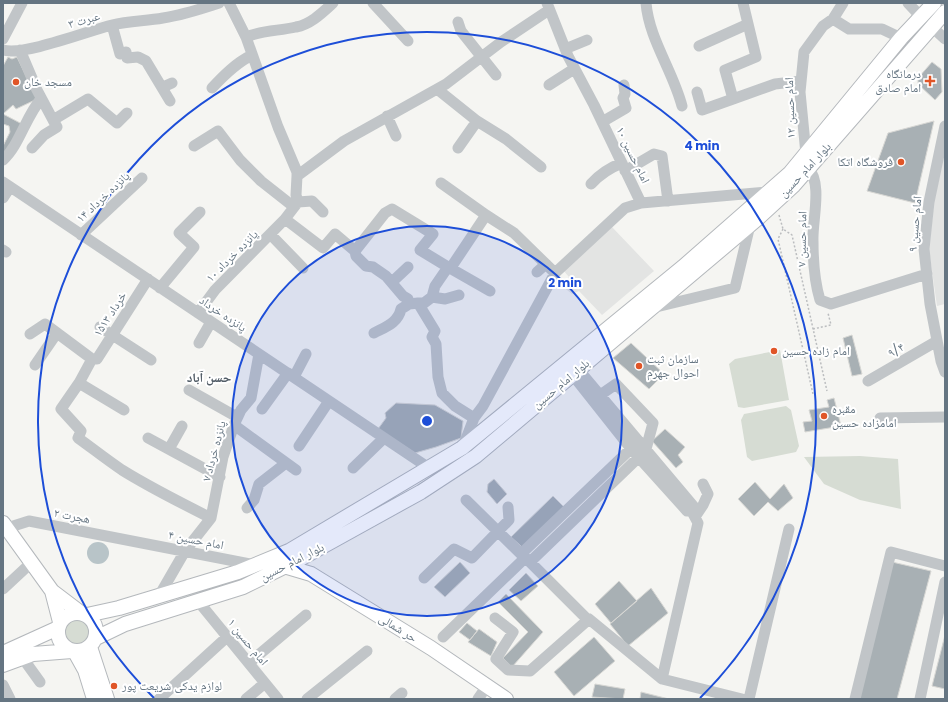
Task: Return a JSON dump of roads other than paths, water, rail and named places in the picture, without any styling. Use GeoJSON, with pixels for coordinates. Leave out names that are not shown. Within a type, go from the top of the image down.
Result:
{"type":"FeatureCollection","features":[{"type":"Feature","properties":{"kind":"main road","name":"بلوار امام حسین"},"geometry":{"type":"LineString","coordinates":[[84,614],[119,608],[238,572],[289,551],[462,448],[673,282],[750,225],[794,185],[927,22],[934,3]]}},
{"type":"Feature","properties":{"kind":"main road","name":"بلوار امام حسین"},"geometry":{"type":"LineString","coordinates":[[93,642],[125,624],[244,587],[434,484],[476,456],[650,309],[673,282],[790,173],[901,38],[945,12]]}},
{"type":"Feature","properties":{"kind":"main road"},"geometry":{"type":"LineString","coordinates":[[5,526],[52,591],[84,614],[96,625],[93,642],[107,699]]}},
{"type":"Feature","properties":{"kind":"main road","name":"حر شمالی"},"geometry":{"type":"LineString","coordinates":[[284,566],[311,574],[431,648],[506,699]]}},
{"type":"Feature","properties":{"kind":"main road"},"geometry":{"type":"LineString","coordinates":[[52,591],[59,625],[58,634],[62,644],[74,651],[85,670],[94,699]]}},
{"type":"Feature","properties":{"kind":"main road"},"geometry":{"type":"LineString","coordinates":[[3,661],[59,625],[69,614],[84,614]]}},
{"type":"Feature","properties":{"kind":"main road"},"geometry":{"type":"LineString","coordinates":[[3,661],[49,652],[82,651],[93,642]]}},
{"type":"Feature","properties":{"kind":"street"},"geometry":{"type":"LineString","coordinates":[[3,39],[22,3]]}},
{"type":"Feature","properties":{"kind":"street","name":"عبرت ۳"},"geometry":{"type":"LineString","coordinates":[[3,50],[10,52],[20,50],[112,26],[196,11],[220,3]]}},
{"type":"Feature","properties":{"kind":"street"},"geometry":{"type":"LineString","coordinates":[[229,3],[246,37],[278,128],[297,172],[296,204]]}},
{"type":"Feature","properties":{"kind":"street"},"geometry":{"type":"LineString","coordinates":[[246,37],[260,32],[297,27],[313,20],[333,3]]}},
{"type":"Feature","properties":{"kind":"street"},"geometry":{"type":"LineString","coordinates":[[373,3],[408,41]]}},
{"type":"Feature","properties":{"kind":"street"},"geometry":{"type":"LineString","coordinates":[[646,3],[650,26],[682,106]]}},
{"type":"Feature","properties":{"kind":"street"},"geometry":{"type":"LineString","coordinates":[[733,99],[725,70],[756,57],[743,3]]}},
{"type":"Feature","properties":{"kind":"street","name":"امام حسین ۱۲"},"geometry":{"type":"LineString","coordinates":[[806,154],[802,129],[801,81],[804,52],[823,26],[833,19],[843,3]]}},
{"type":"Feature","properties":{"kind":"street"},"geometry":{"type":"LineString","coordinates":[[908,3],[945,39]]}},
{"type":"Feature","properties":{"kind":"street"},"geometry":{"type":"LineString","coordinates":[[297,176],[344,141],[386,116],[437,89],[482,58],[548,7]]}},
{"type":"Feature","properties":{"kind":"street","name":"امام حسین ۱۰"},"geometry":{"type":"LineString","coordinates":[[548,7],[574,69],[602,122],[641,203],[768,192]]}},
{"type":"Feature","properties":{"kind":"street"},"geometry":{"type":"LineString","coordinates":[[833,19],[849,28],[882,29],[901,38]]}},
{"type":"Feature","properties":{"kind":"street"},"geometry":{"type":"LineString","coordinates":[[458,22],[460,31],[496,75]]}},
{"type":"Feature","properties":{"kind":"street"},"geometry":{"type":"LineString","coordinates":[[699,46],[748,24]]}},
{"type":"Feature","properties":{"kind":"street"},"geometry":{"type":"LineString","coordinates":[[112,26],[120,54],[126,52],[127,58],[138,57],[146,61],[167,85],[170,101]]}},
{"type":"Feature","properties":{"kind":"street"},"geometry":{"type":"LineString","coordinates":[[565,49],[587,40]]}},
{"type":"Feature","properties":{"kind":"street"},"geometry":{"type":"LineString","coordinates":[[20,50],[41,99],[57,127],[44,135],[32,148]]}},
{"type":"Feature","properties":{"kind":"street"},"geometry":{"type":"LineString","coordinates":[[212,88],[225,74],[235,67],[238,62],[252,55]]}},
{"type":"Feature","properties":{"kind":"street"},"geometry":{"type":"LineString","coordinates":[[549,86],[574,69]]}},
{"type":"Feature","properties":{"kind":"street"},"geometry":{"type":"LineString","coordinates":[[697,92],[702,110],[775,84],[801,81]]}},
{"type":"Feature","properties":{"kind":"street"},"geometry":{"type":"LineString","coordinates":[[602,122],[626,108],[623,98],[625,94],[624,85]]}},
{"type":"Feature","properties":{"kind":"street"},"geometry":{"type":"LineString","coordinates":[[437,89],[477,121],[506,139],[541,167]]}},
{"type":"Feature","properties":{"kind":"street"},"geometry":{"type":"LineString","coordinates":[[3,160],[9,153],[33,108],[41,99]]}},
{"type":"Feature","properties":{"kind":"street"},"geometry":{"type":"LineString","coordinates":[[53,120],[88,99],[117,123],[127,113]]}},
{"type":"Feature","properties":{"kind":"street"},"geometry":{"type":"LineString","coordinates":[[386,116],[396,136]]}},
{"type":"Feature","properties":{"kind":"street"},"geometry":{"type":"LineString","coordinates":[[458,148],[477,121]]}},
{"type":"Feature","properties":{"kind":"street","name":"امام حسین ۹"},"geometry":{"type":"LineString","coordinates":[[945,126],[929,202],[924,249],[926,274],[937,341],[945,372]]}},
{"type":"Feature","properties":{"kind":"street"},"geometry":{"type":"LineString","coordinates":[[194,146],[218,131],[240,160],[261,181],[296,204],[312,201],[323,212]]}},
{"type":"Feature","properties":{"kind":"street"},"geometry":{"type":"LineString","coordinates":[[592,184],[600,175],[611,167],[624,167],[654,154],[662,156],[668,201]]}},
{"type":"Feature","properties":{"kind":"street","name":"امام حسین ۷"},"geometry":{"type":"LineString","coordinates":[[808,168],[814,173],[816,187],[813,238],[815,281],[820,300],[828,303],[926,274]]}},
{"type":"Feature","properties":{"kind":"street","name":"پانزده خرداد ۱۴"},"geometry":{"type":"LineString","coordinates":[[81,235],[142,178]]}},
{"type":"Feature","properties":{"kind":"street"},"geometry":{"type":"LineString","coordinates":[[440,183],[514,233],[556,273]]}},
{"type":"Feature","properties":{"kind":"street"},"geometry":{"type":"LineString","coordinates":[[3,198],[7,184]]}},
{"type":"Feature","properties":{"kind":"street","name":"پانزده خرداد"},"geometry":{"type":"LineString","coordinates":[[7,184],[429,468]]}},
{"type":"Feature","properties":{"kind":"street"},"geometry":{"type":"LineString","coordinates":[[462,448],[474,418],[483,406],[556,273],[626,208],[641,203]]}},
{"type":"Feature","properties":{"kind":"street","name":"پانزده خرداد ۱۰"},"geometry":{"type":"LineString","coordinates":[[198,313],[215,290],[271,235],[296,204]]}},
{"type":"Feature","properties":{"kind":"street"},"geometry":{"type":"LineString","coordinates":[[355,251],[385,214],[392,209],[433,234],[420,250],[490,291]]}},
{"type":"Feature","properties":{"kind":"street"},"geometry":{"type":"LineString","coordinates":[[160,288],[194,247],[179,232],[200,212]]}},
{"type":"Feature","properties":{"kind":"street"},"geometry":{"type":"LineString","coordinates":[[374,333],[396,320],[400,315],[401,309],[413,303],[424,303],[432,297],[434,286],[449,268],[486,215]]}},
{"type":"Feature","properties":{"kind":"street"},"geometry":{"type":"LineString","coordinates":[[285,219],[323,248],[335,234],[355,251],[356,256],[366,266],[373,267],[392,282],[403,296],[413,303],[435,331],[432,337],[436,344],[438,376],[442,393],[455,406],[474,418]]}},
{"type":"Feature","properties":{"kind":"street"},"geometry":{"type":"LineString","coordinates":[[650,309],[735,288],[750,225]]}},
{"type":"Feature","properties":{"kind":"street"},"geometry":{"type":"LineString","coordinates":[[271,235],[303,268]]}},
{"type":"Feature","properties":{"kind":"street"},"geometry":{"type":"LineString","coordinates":[[537,272],[546,264]]}},
{"type":"Feature","properties":{"kind":"street"},"geometry":{"type":"LineString","coordinates":[[392,282],[408,267]]}},
{"type":"Feature","properties":{"kind":"street","name":"۱۵خرداد ۱۳"},"geometry":{"type":"LineString","coordinates":[[92,359],[97,359],[148,279]]}},
{"type":"Feature","properties":{"kind":"street"},"geometry":{"type":"LineString","coordinates":[[432,297],[445,299],[459,295]]}},
{"type":"Feature","properties":{"kind":"street"},"geometry":{"type":"LineString","coordinates":[[199,343],[211,322]]}},
{"type":"Feature","properties":{"kind":"street"},"geometry":{"type":"LineString","coordinates":[[30,334],[45,324],[92,359],[61,409],[80,431],[78,438],[121,469],[152,488],[211,518]]}},
{"type":"Feature","properties":{"kind":"street"},"geometry":{"type":"LineString","coordinates":[[100,327],[111,336],[151,360]]}},
{"type":"Feature","properties":{"kind":"street"},"geometry":{"type":"LineString","coordinates":[[35,364],[57,333]]}},
{"type":"Feature","properties":{"kind":"street","name":"۹/۴"},"geometry":{"type":"LineString","coordinates":[[868,381],[937,341]]}},
{"type":"Feature","properties":{"kind":"street","name":"پانزده خرداد ۷"},"geometry":{"type":"LineString","coordinates":[[159,596],[185,551],[211,518],[223,457],[236,421],[251,398],[259,354]]}},
{"type":"Feature","properties":{"kind":"street"},"geometry":{"type":"LineString","coordinates":[[262,409],[291,375],[306,354]]}},
{"type":"Feature","properties":{"kind":"street"},"geometry":{"type":"LineString","coordinates":[[575,372],[639,449],[687,511],[693,513],[698,523],[662,679]]}},
{"type":"Feature","properties":{"kind":"street"},"geometry":{"type":"LineString","coordinates":[[78,383],[124,410]]}},
{"type":"Feature","properties":{"kind":"street"},"geometry":{"type":"LineString","coordinates":[[443,637],[639,449],[653,423],[616,384],[596,398]]}},
{"type":"Feature","properties":{"kind":"street"},"geometry":{"type":"LineString","coordinates":[[189,390],[236,421],[296,470]]}},
{"type":"Feature","properties":{"kind":"street"},"geometry":{"type":"LineString","coordinates":[[299,446],[328,401]]}},
{"type":"Feature","properties":{"kind":"street"},"geometry":{"type":"LineString","coordinates":[[880,418],[945,417]]}},
{"type":"Feature","properties":{"kind":"street"},"geometry":{"type":"LineString","coordinates":[[169,449],[182,426]]}},
{"type":"Feature","properties":{"kind":"street"},"geometry":{"type":"LineString","coordinates":[[148,438],[220,477]]}},
{"type":"Feature","properties":{"kind":"street"},"geometry":{"type":"LineString","coordinates":[[353,468],[384,438]]}},
{"type":"Feature","properties":{"kind":"street"},"geometry":{"type":"LineString","coordinates":[[247,508],[254,500],[259,484],[286,462]]}},
{"type":"Feature","properties":{"kind":"street"},"geometry":{"type":"LineString","coordinates":[[693,513],[703,505],[708,494],[703,484]]}},
{"type":"Feature","properties":{"kind":"street"},"geometry":{"type":"LineString","coordinates":[[466,500],[588,620],[662,679],[742,699]]}},
{"type":"Feature","properties":{"kind":"street"},"geometry":{"type":"LineString","coordinates":[[424,578],[454,549],[472,558],[499,532],[509,520],[508,507]]}},
{"type":"Feature","properties":{"kind":"street","name":"هجرت ۲"},"geometry":{"type":"LineString","coordinates":[[5,526],[29,521],[132,542]]}},
{"type":"Feature","properties":{"kind":"street"},"geometry":{"type":"LineString","coordinates":[[749,699],[789,529]]}},
{"type":"Feature","properties":{"kind":"street","name":"امام حسین ۴"},"geometry":{"type":"LineString","coordinates":[[132,542],[255,565]]}},
{"type":"Feature","properties":{"kind":"street"},"geometry":{"type":"LineString","coordinates":[[854,699],[891,552],[945,566]]}},
{"type":"Feature","properties":{"kind":"street"},"geometry":{"type":"LineString","coordinates":[[3,589],[32,562]]}},
{"type":"Feature","properties":{"kind":"street"},"geometry":{"type":"LineString","coordinates":[[920,699],[945,582]]}},
{"type":"Feature","properties":{"kind":"street","name":"امام حسین ۱"},"geometry":{"type":"LineString","coordinates":[[198,601],[278,699]]}},
{"type":"Feature","properties":{"kind":"street"},"geometry":{"type":"LineString","coordinates":[[249,663],[306,615]]}},
{"type":"Feature","properties":{"kind":"street"},"geometry":{"type":"LineString","coordinates":[[495,618],[513,632],[496,659],[508,670],[530,671],[588,620]]}},
{"type":"Feature","properties":{"kind":"street"},"geometry":{"type":"LineString","coordinates":[[159,699],[227,637]]}},
{"type":"Feature","properties":{"kind":"street"},"geometry":{"type":"LineString","coordinates":[[307,699],[367,651]]}},
{"type":"Feature","properties":{"kind":"street"},"geometry":{"type":"LineString","coordinates":[[22,657],[40,682]]}},
{"type":"Feature","properties":{"kind":"street"},"geometry":{"type":"LineString","coordinates":[[246,699],[265,683]]}},
{"type":"Feature","properties":{"kind":"street"},"geometry":{"type":"LineString","coordinates":[[3,685],[10,699]]}},
{"type":"Feature","properties":{"kind":"street"},"geometry":{"type":"LineString","coordinates":[[478,699],[487,686]]}},
{"type":"Feature","properties":{"kind":"place","name":"درمانگاه امام صادق"},"geometry":{"type":"Point","coordinates":[930,81]}},
{"type":"Feature","properties":{"kind":"place","name":"مسجد خان"},"geometry":{"type":"Point","coordinates":[16,82]}},
{"type":"Feature","properties":{"kind":"place","name":"فروشگاه اتکا"},"geometry":{"type":"Point","coordinates":[901,162]}},
{"type":"Feature","properties":{"kind":"place","name":"امام زاده حسین"},"geometry":{"type":"Point","coordinates":[774,351]}},
{"type":"Feature","properties":{"kind":"place","name":"سازمان ثبت احوال جهرم"},"geometry":{"type":"Point","coordinates":[639,366]}},
{"type":"Feature","properties":{"kind":"place","name":"مقبره امامزاده حسین"},"geometry":{"type":"Point","coordinates":[824,416]}},
{"type":"Feature","properties":{"kind":"place","name":"لوازم یدکی شریعت پور"},"geometry":{"type":"Point","coordinates":[114,686]}},
{"type":"Feature","properties":{"kind":"district","name":"حسن آباد"},"geometry":{"type":"Point","coordinates":[209,377]}}]}
